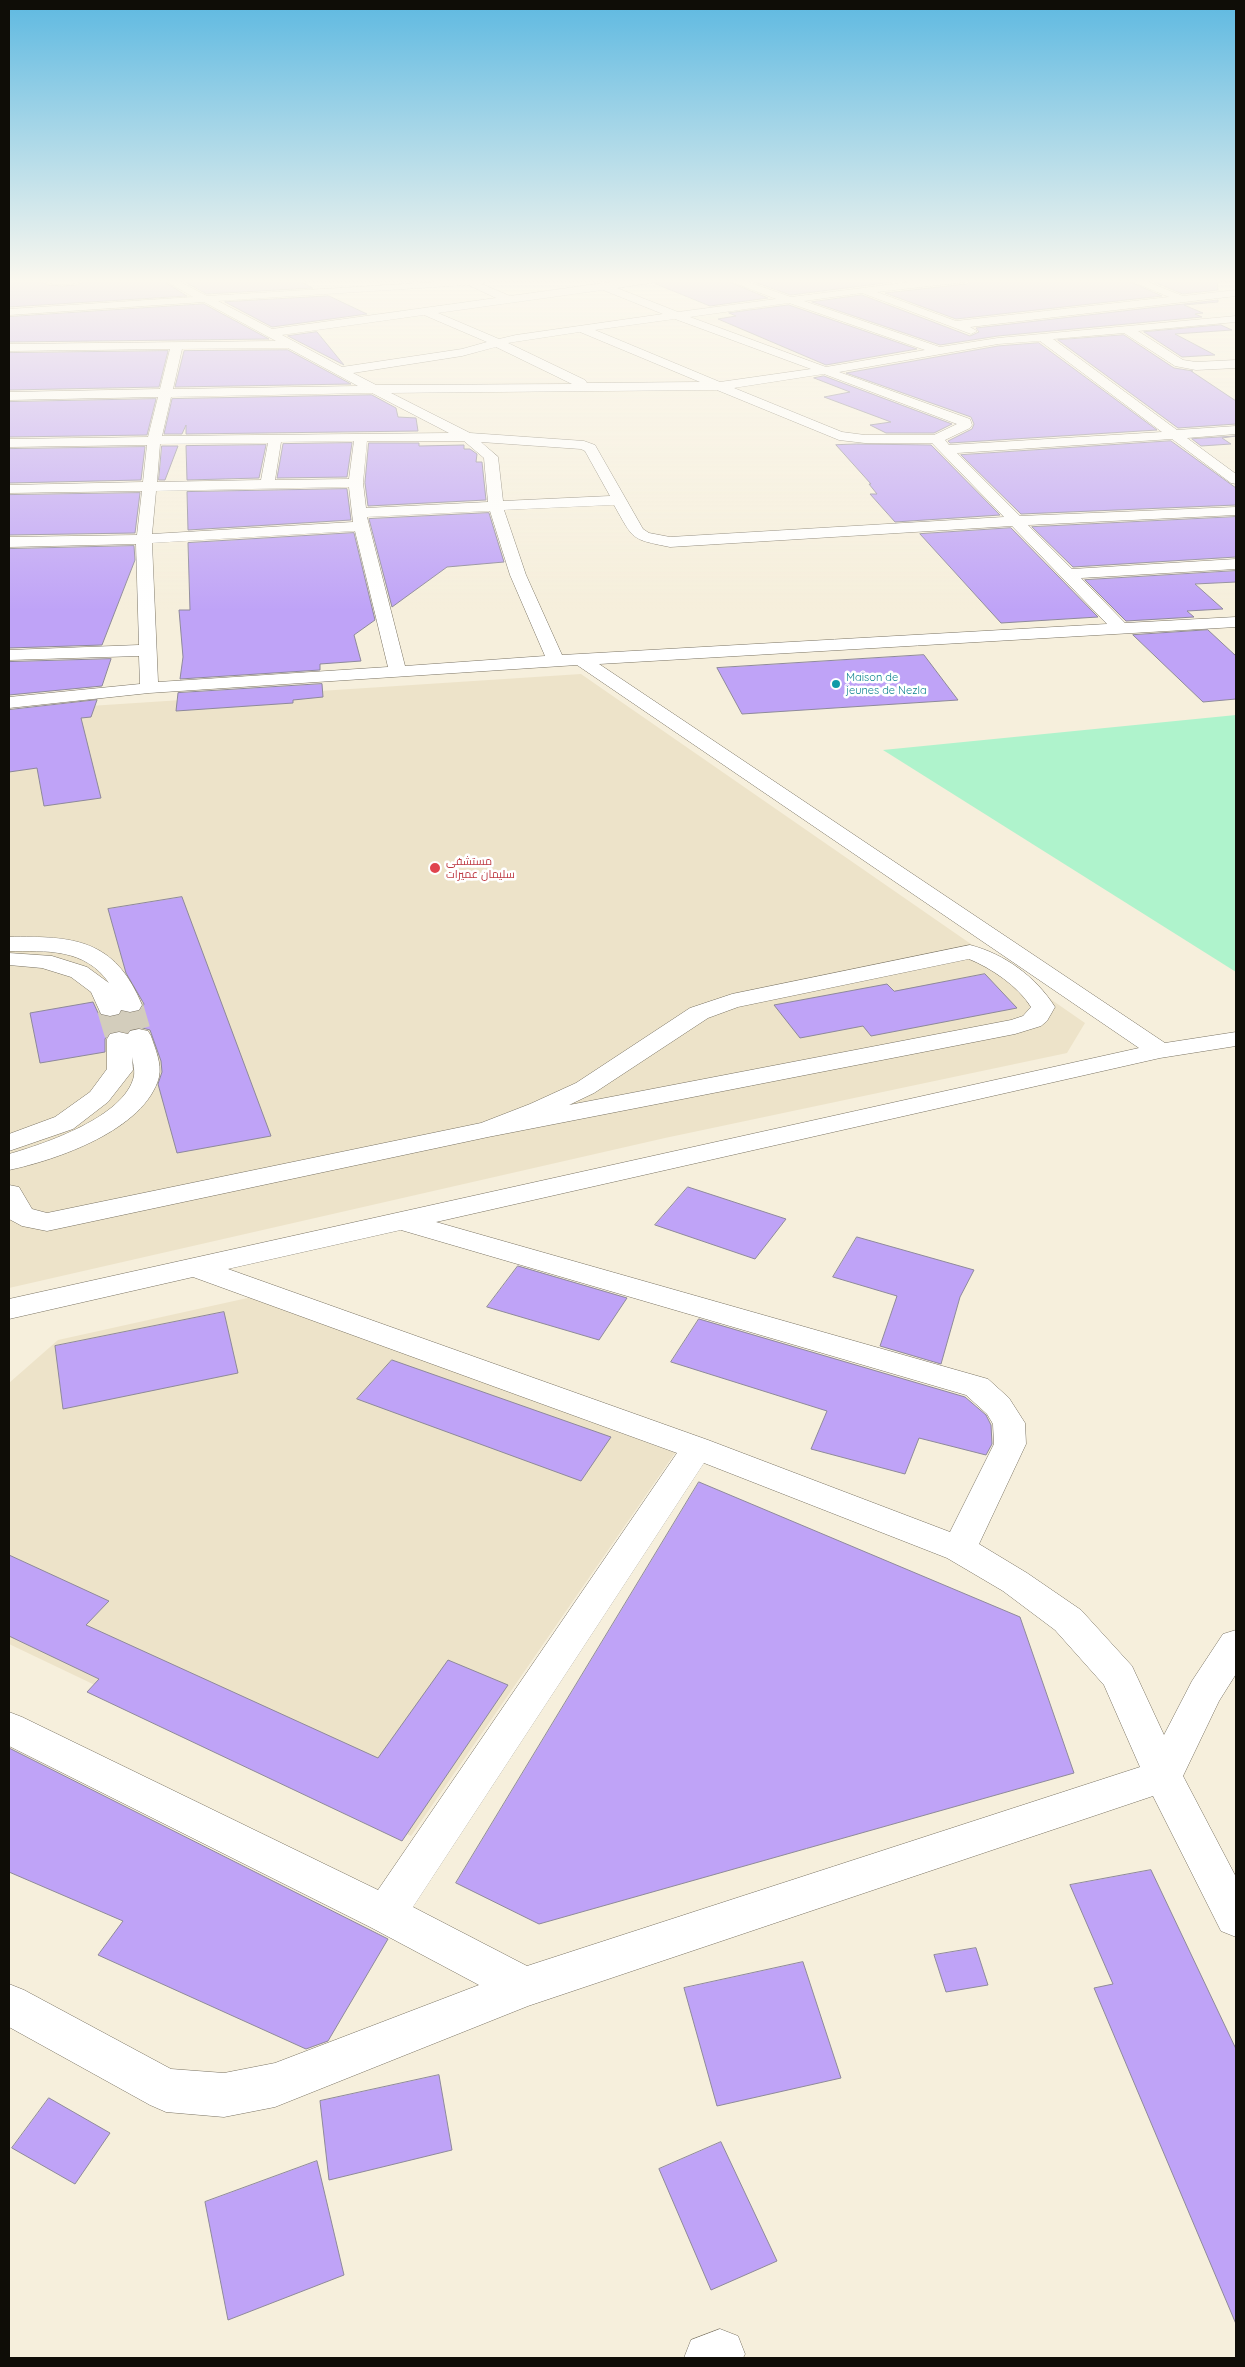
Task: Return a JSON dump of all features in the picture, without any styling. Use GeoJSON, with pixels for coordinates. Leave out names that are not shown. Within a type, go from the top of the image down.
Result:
{"type":"FeatureCollection","features":[{"type":"Feature","properties":{"kind":"street"},"geometry":{"type":"LineString","coordinates":[[149,688],[144,539],[154,441],[168,389]]}},
{"type":"Feature","properties":{"kind":"street"},"geometry":{"type":"LineString","coordinates":[[206,392],[219,389]]}},
{"type":"Feature","properties":{"kind":"street"},"geometry":{"type":"LineString","coordinates":[[9,396],[348,389]]}},
{"type":"Feature","properties":{"kind":"street"},"geometry":{"type":"LineString","coordinates":[[375,389],[467,437],[491,457],[496,507],[518,575],[556,661]]}},
{"type":"Feature","properties":{"kind":"street"},"geometry":{"type":"LineString","coordinates":[[727,389],[849,439],[940,444],[1038,445],[1174,433],[1236,430]]}},
{"type":"Feature","properties":{"kind":"street"},"geometry":{"type":"LineString","coordinates":[[879,389],[965,422],[965,425],[940,444]]}},
{"type":"Feature","properties":{"kind":"street"},"geometry":{"type":"LineString","coordinates":[[1114,389],[1236,480]]}},
{"type":"Feature","properties":{"kind":"street"},"geometry":{"type":"LineString","coordinates":[[361,437],[356,483],[360,520],[398,672]]}},
{"type":"Feature","properties":{"kind":"street"},"geometry":{"type":"LineString","coordinates":[[9,443],[467,437],[584,445],[590,448],[637,532],[644,537],[670,542],[1015,521],[1236,511]]}},
{"type":"Feature","properties":{"kind":"street"},"geometry":{"type":"LineString","coordinates":[[267,485],[276,439]]}},
{"type":"Feature","properties":{"kind":"street"},"geometry":{"type":"LineString","coordinates":[[940,444],[1070,574],[1122,630]]}},
{"type":"Feature","properties":{"kind":"street"},"geometry":{"type":"LineString","coordinates":[[9,489],[356,483]]}},
{"type":"Feature","properties":{"kind":"street"},"geometry":{"type":"LineString","coordinates":[[9,542],[144,539],[496,507],[619,500]]}},
{"type":"Feature","properties":{"kind":"street"},"geometry":{"type":"LineString","coordinates":[[1070,574],[1236,564]]}},
{"type":"Feature","properties":{"kind":"street"},"geometry":{"type":"LineString","coordinates":[[9,703],[149,688],[556,661],[1236,622]]}},
{"type":"Feature","properties":{"kind":"street"},"geometry":{"type":"LineString","coordinates":[[9,655],[147,650]]}},
{"type":"Feature","properties":{"kind":"street"},"geometry":{"type":"LineString","coordinates":[[581,660],[1160,1052]]}},
{"type":"Feature","properties":{"kind":"street"},"geometry":{"type":"LineString","coordinates":[[9,944],[54,944],[88,952],[112,969],[127,995],[120,1007],[102,989],[79,972],[44,961],[9,959]]}},
{"type":"Feature","properties":{"kind":"street"},"geometry":{"type":"LineString","coordinates":[[9,1193],[14,1210],[27,1219],[47,1222],[488,1129],[1015,1027],[1028,1023],[1040,1016],[1043,1007],[1040,1000],[1024,984],[981,955],[970,952],[732,1001],[700,1013],[585,1088],[539,1110],[488,1129]]}},
{"type":"Feature","properties":{"kind":"street"},"geometry":{"type":"LineString","coordinates":[[9,1143],[64,1123],[99,1097],[120,1070],[129,1038],[147,1076],[134,1101],[94,1130],[43,1153],[9,1162]]}},
{"type":"Feature","properties":{"kind":"street"},"geometry":{"type":"LineString","coordinates":[[9,1327],[22,1306],[1160,1052],[1230,1046]]}},
{"type":"Feature","properties":{"kind":"street"},"geometry":{"type":"LineString","coordinates":[[405,1222],[977,1387],[998,1406],[1008,1423],[1010,1444],[959,1549]]}},
{"type":"Feature","properties":{"kind":"street"},"geometry":{"type":"LineString","coordinates":[[196,1268],[697,1448],[959,1549],[1015,1582],[1068,1620],[1119,1676],[1162,1776],[1236,1918]]}},
{"type":"Feature","properties":{"kind":"street"},"geometry":{"type":"LineString","coordinates":[[385,1914],[697,1448]]}},
{"type":"Feature","properties":{"kind":"street"},"geometry":{"type":"LineString","coordinates":[[9,2004],[166,2090],[224,2095],[275,2085],[525,1987],[1162,1776],[1205,1692],[1236,1644]]}},
{"type":"Feature","properties":{"kind":"street"},"geometry":{"type":"LineString","coordinates":[[9,1728],[385,1914],[525,1987]]}},
{"type":"Feature","properties":{"kind":"shaded area","name":"مستشفى سليمان عميرات"},"geometry":{"type":"Polygon","coordinates":[[[581,674],[1085,1023],[1067,1053],[665,1138],[9,1288],[9,714],[59,708],[581,674]]]}},
{"type":"Feature","properties":{"kind":"shaded area"},"geometry":{"type":"Polygon","coordinates":[[[252,1297],[675,1453],[411,1836],[9,1644],[9,1383],[58,1340],[252,1297]]]}},
{"type":"Feature","properties":{"kind":"green space"},"geometry":{"type":"Polygon","coordinates":[[[1236,715],[1236,972],[883,750],[1236,715]]]}},
{"type":"Feature","properties":{"kind":"building"},"geometry":{"type":"Polygon","coordinates":[[[843,389],[860,389],[952,424],[934,433],[886,433],[870,425],[891,422],[824,397],[850,392],[843,389]]]}},
{"type":"Feature","properties":{"kind":"building"},"geometry":{"type":"Polygon","coordinates":[[[893,389],[1102,389],[1157,430],[950,443],[948,441],[972,429],[974,424],[971,417],[893,389]]]}},
{"type":"Feature","properties":{"kind":"building"},"geometry":{"type":"Polygon","coordinates":[[[1125,389],[1219,389],[1236,401],[1236,424],[1178,428],[1125,389]]]}},
{"type":"Feature","properties":{"kind":"building"},"geometry":{"type":"Polygon","coordinates":[[[372,395],[396,408],[398,417],[416,418],[418,431],[186,434],[186,425],[182,434],[164,434],[172,399],[372,395]]]}},
{"type":"Feature","properties":{"kind":"building"},"geometry":{"type":"Polygon","coordinates":[[[156,399],[147,435],[9,437],[9,402],[156,399]]]}},
{"type":"Feature","properties":{"kind":"building"},"geometry":{"type":"Polygon","coordinates":[[[1236,436],[1222,438],[1231,444],[1201,446],[1192,439],[1236,436]]]}},
{"type":"Feature","properties":{"kind":"building"},"geometry":{"type":"Polygon","coordinates":[[[1171,441],[1236,488],[1236,505],[1021,514],[961,455],[1171,441]]]}},
{"type":"Feature","properties":{"kind":"building"},"geometry":{"type":"Polygon","coordinates":[[[352,443],[347,477],[277,478],[283,444],[352,443]]]}},
{"type":"Feature","properties":{"kind":"building"},"geometry":{"type":"Polygon","coordinates":[[[369,443],[419,443],[419,446],[464,445],[464,449],[470,449],[477,454],[476,462],[482,462],[486,500],[368,506],[365,483],[369,443]]]}},
{"type":"Feature","properties":{"kind":"building"},"geometry":{"type":"Polygon","coordinates":[[[266,445],[259,478],[187,480],[186,446],[266,445]]]}},
{"type":"Feature","properties":{"kind":"building"},"geometry":{"type":"Polygon","coordinates":[[[836,445],[931,445],[1000,515],[895,522],[870,494],[877,494],[869,484],[871,484],[836,445]]]}},
{"type":"Feature","properties":{"kind":"building"},"geometry":{"type":"Polygon","coordinates":[[[162,446],[178,446],[165,480],[159,480],[162,446]]]}},
{"type":"Feature","properties":{"kind":"building"},"geometry":{"type":"Polygon","coordinates":[[[145,447],[141,480],[9,483],[9,449],[145,447]]]}},
{"type":"Feature","properties":{"kind":"building"},"geometry":{"type":"Polygon","coordinates":[[[347,489],[351,520],[188,530],[187,492],[347,489]]]}},
{"type":"Feature","properties":{"kind":"building"},"geometry":{"type":"Polygon","coordinates":[[[140,493],[135,533],[9,535],[9,495],[140,493]]]}},
{"type":"Feature","properties":{"kind":"building"},"geometry":{"type":"Polygon","coordinates":[[[489,513],[504,562],[447,567],[392,607],[369,519],[489,513]]]}},
{"type":"Feature","properties":{"kind":"building"},"geometry":{"type":"Polygon","coordinates":[[[1236,517],[1236,557],[1073,567],[1032,527],[1236,517]]]}},
{"type":"Feature","properties":{"kind":"building"},"geometry":{"type":"Polygon","coordinates":[[[1011,528],[1098,617],[1001,623],[920,534],[1011,528]]]}},
{"type":"Feature","properties":{"kind":"building"},"geometry":{"type":"Polygon","coordinates":[[[354,533],[375,620],[354,635],[361,661],[320,664],[320,670],[180,679],[183,657],[179,610],[190,610],[188,543],[354,533]]]}},
{"type":"Feature","properties":{"kind":"building"},"geometry":{"type":"Polygon","coordinates":[[[134,546],[135,560],[102,645],[9,648],[9,549],[134,546]]]}},
{"type":"Feature","properties":{"kind":"building"},"geometry":{"type":"Polygon","coordinates":[[[1236,571],[1236,582],[1195,584],[1223,609],[1187,611],[1194,617],[1126,621],[1085,580],[1236,571]]]}},
{"type":"Feature","properties":{"kind":"building"},"geometry":{"type":"Polygon","coordinates":[[[1208,630],[1236,656],[1236,699],[1203,702],[1133,635],[1208,630]]]}},
{"type":"Feature","properties":{"kind":"building","name":"Maison de jeunes de Nezla"},"geometry":{"type":"Polygon","coordinates":[[[924,655],[958,700],[742,714],[717,668],[924,655]]]}},
{"type":"Feature","properties":{"kind":"building"},"geometry":{"type":"Polygon","coordinates":[[[111,659],[102,686],[9,695],[9,662],[111,659]]]}},
{"type":"Feature","properties":{"kind":"building"},"geometry":{"type":"Polygon","coordinates":[[[322,684],[323,697],[293,700],[293,703],[176,711],[178,693],[322,684]]]}},
{"type":"Feature","properties":{"kind":"building"},"geometry":{"type":"Polygon","coordinates":[[[97,700],[91,717],[81,718],[101,798],[44,806],[37,768],[9,772],[9,710],[97,700]]]}},
{"type":"Feature","properties":{"kind":"building"},"geometry":{"type":"Polygon","coordinates":[[[182,897],[271,1136],[177,1153],[158,1084],[162,1072],[161,1061],[150,1030],[139,1027],[127,1032],[119,1030],[110,1032],[105,1039],[105,1052],[40,1063],[30,1013],[93,1002],[99,1015],[110,1018],[119,1016],[122,1012],[130,1014],[141,1011],[144,1004],[126,973],[108,909],[182,897]]]}},
{"type":"Feature","properties":{"kind":"building"},"geometry":{"type":"Polygon","coordinates":[[[985,974],[1017,1008],[871,1036],[863,1026],[800,1038],[774,1005],[887,984],[894,991],[985,974]]]}},
{"type":"Feature","properties":{"kind":"building"},"geometry":{"type":"Polygon","coordinates":[[[688,1187],[786,1219],[755,1259],[655,1225],[688,1187]]]}},
{"type":"Feature","properties":{"kind":"building"},"geometry":{"type":"Polygon","coordinates":[[[857,1237],[974,1270],[960,1297],[941,1364],[880,1346],[897,1296],[833,1277],[857,1237]]]}},
{"type":"Feature","properties":{"kind":"building"},"geometry":{"type":"Polygon","coordinates":[[[518,1266],[627,1298],[599,1340],[487,1307],[518,1266]]]}},
{"type":"Feature","properties":{"kind":"building"},"geometry":{"type":"Polygon","coordinates":[[[224,1312],[238,1373],[63,1409],[55,1346],[224,1312]]]}},
{"type":"Feature","properties":{"kind":"building"},"geometry":{"type":"Polygon","coordinates":[[[699,1319],[965,1397],[986,1415],[991,1425],[992,1444],[986,1455],[919,1438],[905,1474],[811,1449],[827,1411],[671,1362],[699,1319]]]}},
{"type":"Feature","properties":{"kind":"building"},"geometry":{"type":"Polygon","coordinates":[[[392,1360],[611,1437],[581,1481],[357,1399],[392,1360]]]}},
{"type":"Feature","properties":{"kind":"building"},"geometry":{"type":"Polygon","coordinates":[[[699,1482],[1020,1617],[1074,1773],[539,1924],[456,1883],[699,1482]]]}},
{"type":"Feature","properties":{"kind":"building"},"geometry":{"type":"Polygon","coordinates":[[[9,1555],[109,1601],[86,1625],[378,1758],[448,1660],[508,1685],[402,1841],[87,1692],[99,1679],[9,1636],[9,1555]]]}},
{"type":"Feature","properties":{"kind":"building"},"geometry":{"type":"Polygon","coordinates":[[[9,1748],[388,1939],[328,2041],[306,2049],[98,1955],[123,1921],[9,1872],[9,1748]]]}},
{"type":"Feature","properties":{"kind":"building"},"geometry":{"type":"Polygon","coordinates":[[[1151,1870],[1236,2049],[1236,2324],[1094,1988],[1113,1984],[1070,1885],[1151,1870]]]}},
{"type":"Feature","properties":{"kind":"building"},"geometry":{"type":"Polygon","coordinates":[[[976,1948],[988,1985],[946,1992],[934,1955],[976,1948]]]}},
{"type":"Feature","properties":{"kind":"building"},"geometry":{"type":"Polygon","coordinates":[[[803,1962],[841,2078],[717,2106],[684,1988],[803,1962]]]}},
{"type":"Feature","properties":{"kind":"building"},"geometry":{"type":"Polygon","coordinates":[[[439,2075],[452,2150],[329,2180],[320,2101],[439,2075]]]}},
{"type":"Feature","properties":{"kind":"building"},"geometry":{"type":"Polygon","coordinates":[[[49,2098],[110,2133],[75,2184],[12,2148],[49,2098]]]}},
{"type":"Feature","properties":{"kind":"building"},"geometry":{"type":"Polygon","coordinates":[[[721,2142],[777,2261],[711,2290],[659,2169],[721,2142]]]}},
{"type":"Feature","properties":{"kind":"building"},"geometry":{"type":"Polygon","coordinates":[[[317,2161],[344,2275],[228,2320],[205,2202],[317,2161]]]}},
{"type":"Feature","properties":{"kind":"tunnel"},"geometry":{"type":"LineString","coordinates":[[130,1005],[139,1036]]}},
{"type":"Feature","properties":{"kind":"tunnel"},"geometry":{"type":"LineString","coordinates":[[110,1009],[119,1039]]}},
{"type":"Feature","properties":{"kind":"place","name":"Maison de jeunes de Nezla"},"geometry":{"type":"Point","coordinates":[836,684]}},
{"type":"Feature","properties":{"kind":"place","name":"مستشفى سليمان عميرات"},"geometry":{"type":"Point","coordinates":[435,868]}}]}
